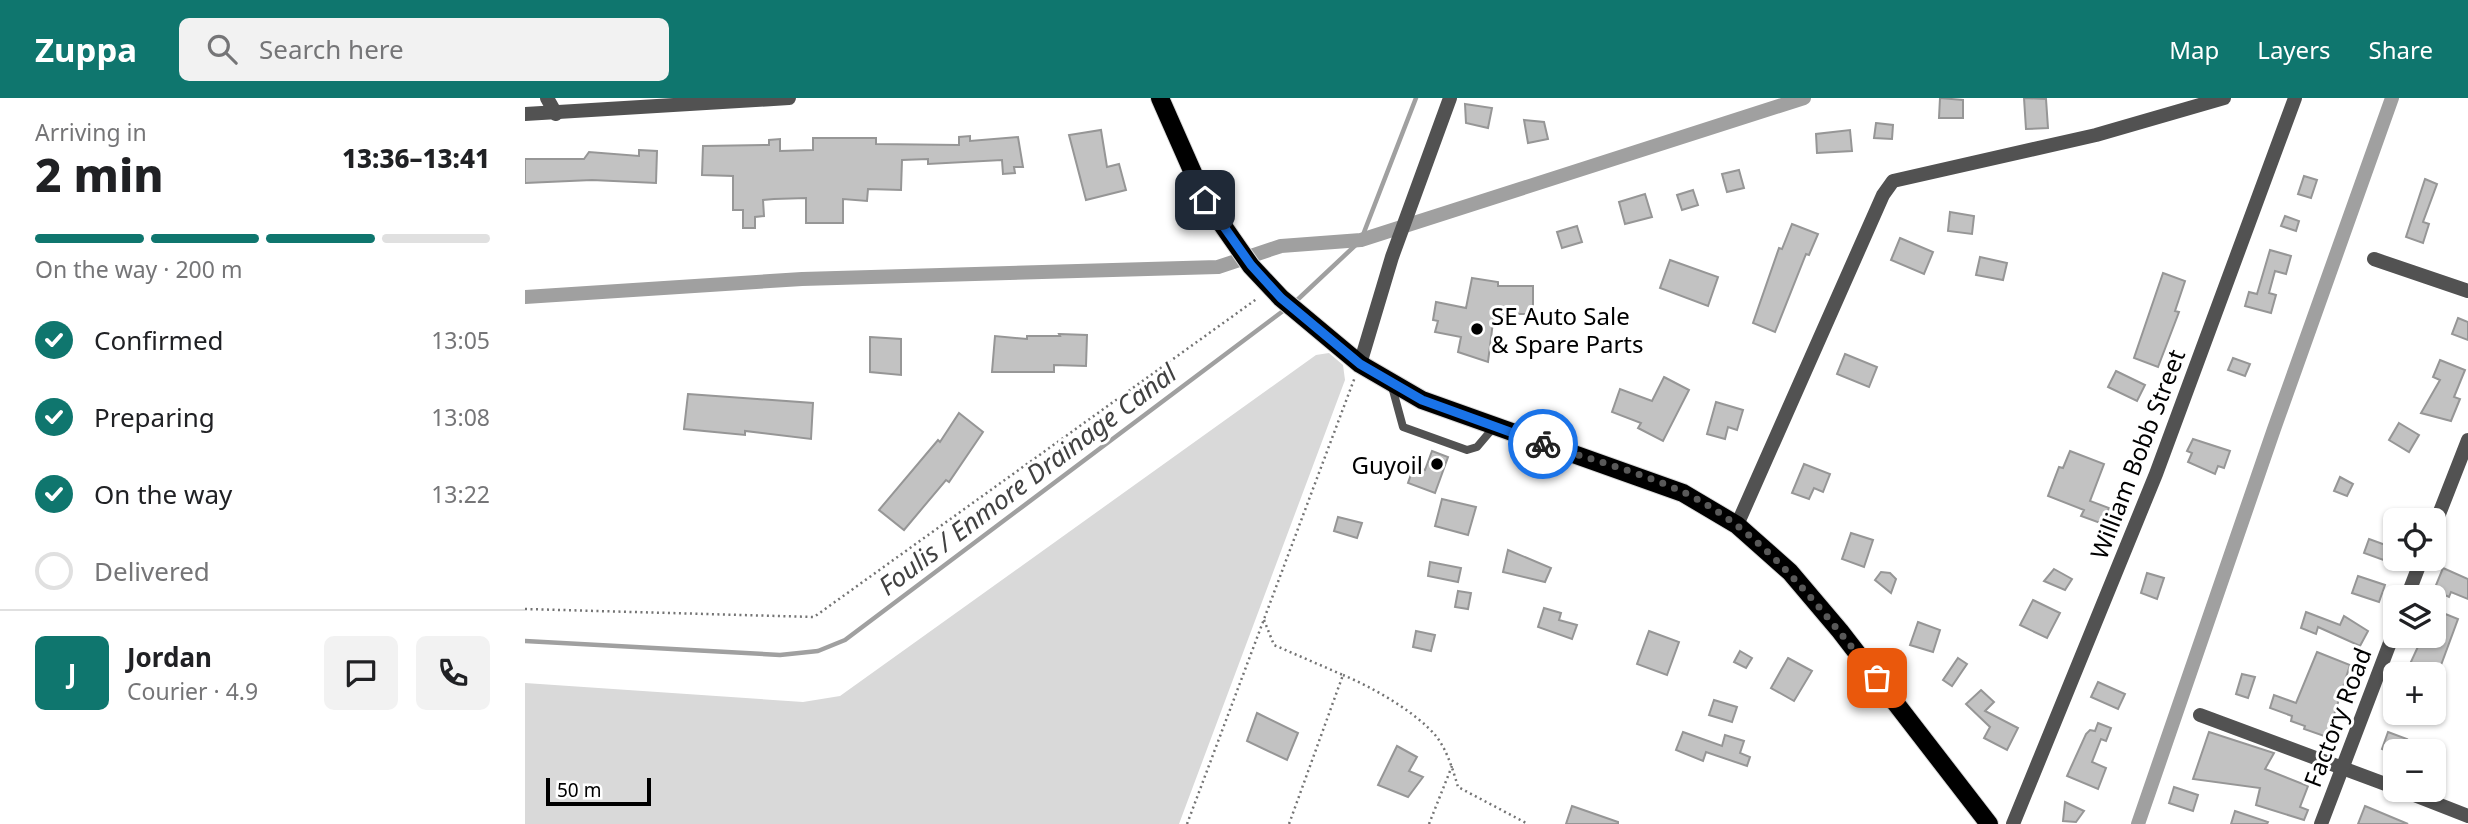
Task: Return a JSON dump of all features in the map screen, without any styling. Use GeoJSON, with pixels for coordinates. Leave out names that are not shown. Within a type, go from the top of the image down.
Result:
{"type":"FeatureCollection","features":[{"type":"Feature","properties":{"kind":"main road"},"geometry":{"type":"LineString","coordinates":[[1160,98],[1205,200],[1251,265],[1276,293],[1319,331],[1360,364],[1422,400],[1683,493],[1737,525],[1790,572],[1832,621],[1989,824]]}},
{"type":"Feature","properties":{"kind":"street"},"geometry":{"type":"LineString","coordinates":[[547,98],[556,114]]}},
{"type":"Feature","properties":{"kind":"street"},"geometry":{"type":"LineString","coordinates":[[525,114],[789,98]]}},
{"type":"Feature","properties":{"kind":"street"},"geometry":{"type":"LineString","coordinates":[[1360,364],[1392,257],[1450,98]]}},
{"type":"Feature","properties":{"kind":"street"},"geometry":{"type":"LineString","coordinates":[[1737,525],[1883,195],[1893,181],[2096,135],[2224,98]]}},
{"type":"Feature","properties":{"kind":"street","name":"William Bobb Street"},"geometry":{"type":"LineString","coordinates":[[2013,824],[2156,474],[2295,98]]}},
{"type":"Feature","properties":{"kind":"street"},"geometry":{"type":"LineString","coordinates":[[2374,259],[2468,291]]}},
{"type":"Feature","properties":{"kind":"street"},"geometry":{"type":"LineString","coordinates":[[2441,508],[2468,440]]}},
{"type":"Feature","properties":{"kind":"street","name":"Factory Road"},"geometry":{"type":"LineString","coordinates":[[2321,824],[2388,648]]}},
{"type":"Feature","properties":{"kind":"street"},"geometry":{"type":"LineString","coordinates":[[2200,715],[2383,784]]}},
{"type":"Feature","properties":{"kind":"street"},"geometry":{"type":"LineString","coordinates":[[2431,802],[2468,816]]}},
{"type":"Feature","properties":{"kind":"lane"},"geometry":{"type":"LineString","coordinates":[[1390,382],[1403,427],[1467,450],[1477,447],[1494,427]]}},
{"type":"Feature","properties":{"kind":"path"},"geometry":{"type":"LineString","coordinates":[[525,609],[814,617],[1276,293]]}},
{"type":"Feature","properties":{"kind":"path"},"geometry":{"type":"LineString","coordinates":[[1187,824],[1360,364]]}},
{"type":"Feature","properties":{"kind":"path"},"geometry":{"type":"LineString","coordinates":[[1264,620],[1274,645],[1376,689],[1436,736],[1453,766],[1458,787],[1528,824]]}},
{"type":"Feature","properties":{"kind":"path"},"geometry":{"type":"LineString","coordinates":[[1289,824],[1343,675]]}},
{"type":"Feature","properties":{"kind":"path"},"geometry":{"type":"LineString","coordinates":[[1429,824],[1453,766]]}},
{"type":"Feature","properties":{"kind":"shaded area"},"geometry":{"type":"Polygon","coordinates":[[[1329,353],[1343,365],[1345,380],[1179,824],[525,824],[525,683],[803,702],[840,696],[1316,355],[1329,353]]]}},
{"type":"Feature","properties":{"kind":"building"},"geometry":{"type":"Polygon","coordinates":[[[1940,98],[1963,100],[1963,118],[1939,118],[1940,98]]]}},
{"type":"Feature","properties":{"kind":"building"},"geometry":{"type":"Polygon","coordinates":[[[2024,98],[2046,99],[2048,128],[2026,129],[2024,98]]]}},
{"type":"Feature","properties":{"kind":"building"},"geometry":{"type":"Polygon","coordinates":[[[1465,104],[1492,108],[1488,128],[1466,123],[1465,104]]]}},
{"type":"Feature","properties":{"kind":"building"},"geometry":{"type":"Polygon","coordinates":[[[1524,120],[1544,122],[1548,139],[1528,143],[1524,120]]]}},
{"type":"Feature","properties":{"kind":"building"},"geometry":{"type":"Polygon","coordinates":[[[1876,123],[1893,125],[1892,139],[1874,138],[1876,123]]]}},
{"type":"Feature","properties":{"kind":"building"},"geometry":{"type":"Polygon","coordinates":[[[1101,130],[1107,167],[1119,164],[1126,190],[1086,200],[1069,135],[1101,130]]]}},
{"type":"Feature","properties":{"kind":"building"},"geometry":{"type":"Polygon","coordinates":[[[1850,130],[1852,151],[1817,153],[1816,134],[1850,130]]]}},
{"type":"Feature","properties":{"kind":"building"},"geometry":{"type":"Polygon","coordinates":[[[970,136],[970,141],[1018,137],[1023,167],[1014,167],[1015,173],[1003,174],[1002,160],[928,164],[928,159],[902,160],[901,190],[868,189],[867,201],[843,199],[843,223],[806,223],[806,198],[774,199],[763,200],[764,216],[755,217],[755,228],[743,228],[743,210],[733,210],[733,176],[702,175],[703,146],[769,145],[769,140],[780,139],[780,151],[813,150],[813,138],[876,138],[876,144],[959,145],[959,137],[970,136]]]}},
{"type":"Feature","properties":{"kind":"building"},"geometry":{"type":"Polygon","coordinates":[[[639,150],[657,151],[656,183],[592,180],[525,183],[525,159],[584,159],[589,152],[639,156],[639,150]]]}},
{"type":"Feature","properties":{"kind":"building"},"geometry":{"type":"Polygon","coordinates":[[[1739,170],[1744,188],[1727,192],[1722,174],[1739,170]]]}},
{"type":"Feature","properties":{"kind":"building"},"geometry":{"type":"Polygon","coordinates":[[[2304,176],[2317,180],[2311,198],[2298,194],[2304,176]]]}},
{"type":"Feature","properties":{"kind":"building"},"geometry":{"type":"Polygon","coordinates":[[[2425,179],[2437,184],[2423,222],[2429,224],[2423,243],[2406,237],[2425,179]]]}},
{"type":"Feature","properties":{"kind":"building"},"geometry":{"type":"Polygon","coordinates":[[[1693,190],[1698,205],[1682,210],[1677,195],[1693,190]]]}},
{"type":"Feature","properties":{"kind":"building"},"geometry":{"type":"Polygon","coordinates":[[[1645,194],[1652,217],[1625,224],[1619,202],[1645,194]]]}},
{"type":"Feature","properties":{"kind":"building"},"geometry":{"type":"Polygon","coordinates":[[[1950,212],[1974,216],[1972,234],[1948,231],[1950,212]]]}},
{"type":"Feature","properties":{"kind":"building"},"geometry":{"type":"Polygon","coordinates":[[[2285,216],[2299,221],[2296,231],[2281,226],[2285,216]]]}},
{"type":"Feature","properties":{"kind":"building"},"geometry":{"type":"Polygon","coordinates":[[[1792,224],[1818,234],[1809,255],[1806,254],[1775,332],[1753,323],[1779,248],[1782,249],[1792,224]]]}},
{"type":"Feature","properties":{"kind":"building"},"geometry":{"type":"Polygon","coordinates":[[[1577,226],[1582,242],[1562,248],[1557,232],[1577,226]]]}},
{"type":"Feature","properties":{"kind":"building"},"geometry":{"type":"Polygon","coordinates":[[[1900,238],[1933,252],[1924,274],[1891,260],[1900,238]]]}},
{"type":"Feature","properties":{"kind":"building"},"geometry":{"type":"Polygon","coordinates":[[[2270,250],[2291,256],[2286,274],[2275,271],[2269,293],[2276,295],[2271,313],[2245,306],[2249,292],[2257,294],[2270,250]]]}},
{"type":"Feature","properties":{"kind":"building"},"geometry":{"type":"Polygon","coordinates":[[[1980,257],[2007,263],[2003,280],[1976,275],[1980,257]]]}},
{"type":"Feature","properties":{"kind":"building"},"geometry":{"type":"Polygon","coordinates":[[[1670,260],[1718,277],[1708,306],[1660,288],[1670,260]]]}},
{"type":"Feature","properties":{"kind":"building"},"geometry":{"type":"Polygon","coordinates":[[[2163,273],[2185,281],[2175,311],[2179,312],[2158,367],[2134,358],[2163,273]]]}},
{"type":"Feature","properties":{"kind":"building"},"geometry":{"type":"Polygon","coordinates":[[[1472,278],[1498,282],[1498,286],[1533,286],[1533,314],[1494,314],[1488,362],[1458,352],[1461,337],[1435,332],[1438,321],[1433,320],[1436,302],[1466,308],[1472,278]]]}},
{"type":"Feature","properties":{"kind":"building"},"geometry":{"type":"Polygon","coordinates":[[[2458,318],[2468,322],[2468,340],[2452,334],[2458,318]]]}},
{"type":"Feature","properties":{"kind":"building"},"geometry":{"type":"Polygon","coordinates":[[[1059,334],[1087,335],[1086,366],[1054,365],[1054,372],[992,372],[995,336],[1027,339],[1027,336],[1060,336],[1059,334]]]}},
{"type":"Feature","properties":{"kind":"building"},"geometry":{"type":"Polygon","coordinates":[[[870,337],[901,339],[901,375],[870,372],[870,337]]]}},
{"type":"Feature","properties":{"kind":"building"},"geometry":{"type":"Polygon","coordinates":[[[1845,354],[1877,367],[1869,387],[1837,374],[1845,354]]]}},
{"type":"Feature","properties":{"kind":"building"},"geometry":{"type":"Polygon","coordinates":[[[2233,358],[2250,364],[2245,376],[2228,370],[2233,358]]]}},
{"type":"Feature","properties":{"kind":"building"},"geometry":{"type":"Polygon","coordinates":[[[2440,360],[2465,370],[2454,397],[2460,399],[2451,421],[2421,413],[2440,380],[2433,377],[2440,360]]]}},
{"type":"Feature","properties":{"kind":"building"},"geometry":{"type":"Polygon","coordinates":[[[2116,371],[2145,385],[2137,401],[2108,387],[2116,371]]]}},
{"type":"Feature","properties":{"kind":"building"},"geometry":{"type":"Polygon","coordinates":[[[1664,377],[1689,390],[1663,441],[1638,428],[1641,423],[1612,412],[1620,389],[1652,401],[1664,377]]]}},
{"type":"Feature","properties":{"kind":"building"},"geometry":{"type":"Polygon","coordinates":[[[688,394],[813,403],[811,439],[745,431],[745,435],[684,429],[688,394]]]}},
{"type":"Feature","properties":{"kind":"building"},"geometry":{"type":"Polygon","coordinates":[[[1716,402],[1743,410],[1737,430],[1728,427],[1725,439],[1707,434],[1716,402]]]}},
{"type":"Feature","properties":{"kind":"building"},"geometry":{"type":"Polygon","coordinates":[[[959,413],[983,432],[949,482],[946,480],[904,530],[879,510],[938,440],[940,442],[959,413]]]}},
{"type":"Feature","properties":{"kind":"building"},"geometry":{"type":"Polygon","coordinates":[[[2399,423],[2419,435],[2409,452],[2389,440],[2399,423]]]}},
{"type":"Feature","properties":{"kind":"building"},"geometry":{"type":"Polygon","coordinates":[[[2193,439],[2230,451],[2224,468],[2218,466],[2215,474],[2188,462],[2192,453],[2187,451],[2193,439]]]}},
{"type":"Feature","properties":{"kind":"building"},"geometry":{"type":"Polygon","coordinates":[[[1432,451],[1448,457],[1435,493],[1408,483],[1414,466],[1425,470],[1432,451]]]}},
{"type":"Feature","properties":{"kind":"building"},"geometry":{"type":"Polygon","coordinates":[[[2070,451],[2104,464],[2090,501],[2109,508],[2103,524],[2081,516],[2084,510],[2048,496],[2059,467],[2063,468],[2070,451]]]}},
{"type":"Feature","properties":{"kind":"building"},"geometry":{"type":"Polygon","coordinates":[[[1804,464],[1830,474],[1823,492],[1814,488],[1809,499],[1792,493],[1804,464]]]}},
{"type":"Feature","properties":{"kind":"building"},"geometry":{"type":"Polygon","coordinates":[[[2340,477],[2353,484],[2347,496],[2334,491],[2340,477]]]}},
{"type":"Feature","properties":{"kind":"building"},"geometry":{"type":"Polygon","coordinates":[[[1442,499],[1476,507],[1468,535],[1435,526],[1442,499]]]}},
{"type":"Feature","properties":{"kind":"building"},"geometry":{"type":"Polygon","coordinates":[[[1338,517],[1362,523],[1357,538],[1334,531],[1338,517]]]}},
{"type":"Feature","properties":{"kind":"building"},"geometry":{"type":"Polygon","coordinates":[[[1851,533],[1873,540],[1864,567],[1842,559],[1851,533]]]}},
{"type":"Feature","properties":{"kind":"building"},"geometry":{"type":"Polygon","coordinates":[[[2369,539],[2383,544],[2383,560],[2364,553],[2369,539]]]}},
{"type":"Feature","properties":{"kind":"building"},"geometry":{"type":"Polygon","coordinates":[[[1508,550],[1551,568],[1545,582],[1503,572],[1508,550]]]}},
{"type":"Feature","properties":{"kind":"building"},"geometry":{"type":"Polygon","coordinates":[[[1430,562],[1461,568],[1458,582],[1428,576],[1430,562]]]}},
{"type":"Feature","properties":{"kind":"building"},"geometry":{"type":"Polygon","coordinates":[[[2054,569],[2072,579],[2065,590],[2044,581],[2054,569]]]}},
{"type":"Feature","properties":{"kind":"building"},"geometry":{"type":"Polygon","coordinates":[[[2446,569],[2468,579],[2468,599],[2451,592],[2449,597],[2446,596],[2446,585],[2436,585],[2442,571],[2446,569]]]}},
{"type":"Feature","properties":{"kind":"building"},"geometry":{"type":"Polygon","coordinates":[[[1881,572],[1890,573],[1896,579],[1891,593],[1875,580],[1881,572]]]}},
{"type":"Feature","properties":{"kind":"building"},"geometry":{"type":"Polygon","coordinates":[[[2147,573],[2164,578],[2157,599],[2141,593],[2147,573]]]}},
{"type":"Feature","properties":{"kind":"building"},"geometry":{"type":"Polygon","coordinates":[[[2358,576],[2385,585],[2379,602],[2352,593],[2358,576]]]}},
{"type":"Feature","properties":{"kind":"building"},"geometry":{"type":"Polygon","coordinates":[[[1458,591],[1471,593],[1468,609],[1455,607],[1458,591]]]}},
{"type":"Feature","properties":{"kind":"building"},"geometry":{"type":"Polygon","coordinates":[[[2033,600],[2060,613],[2047,638],[2020,625],[2033,600]]]}},
{"type":"Feature","properties":{"kind":"building"},"geometry":{"type":"Polygon","coordinates":[[[1544,608],[1561,613],[1559,620],[1577,625],[1572,639],[1538,627],[1544,608]]]}},
{"type":"Feature","properties":{"kind":"building"},"geometry":{"type":"Polygon","coordinates":[[[2306,612],[2340,625],[2344,616],[2368,631],[2360,646],[2318,627],[2316,634],[2301,628],[2306,612]]]}},
{"type":"Feature","properties":{"kind":"building"},"geometry":{"type":"Polygon","coordinates":[[[2446,614],[2458,619],[2442,662],[2411,662],[2417,648],[2446,648],[2446,614]]]}},
{"type":"Feature","properties":{"kind":"building"},"geometry":{"type":"Polygon","coordinates":[[[1918,622],[1940,630],[1933,652],[1910,645],[1918,622]]]}},
{"type":"Feature","properties":{"kind":"building"},"geometry":{"type":"Polygon","coordinates":[[[1416,631],[1435,635],[1431,651],[1413,647],[1416,631]]]}},
{"type":"Feature","properties":{"kind":"building"},"geometry":{"type":"Polygon","coordinates":[[[1649,631],[1679,642],[1667,675],[1637,664],[1649,631]]]}},
{"type":"Feature","properties":{"kind":"building"},"geometry":{"type":"Polygon","coordinates":[[[1740,651],[1752,658],[1746,668],[1734,662],[1740,651]]]}},
{"type":"Feature","properties":{"kind":"building"},"geometry":{"type":"Polygon","coordinates":[[[2317,652],[2350,665],[2327,737],[2304,729],[2305,726],[2291,721],[2292,716],[2270,708],[2274,695],[2296,703],[2317,652]]]}},
{"type":"Feature","properties":{"kind":"building"},"geometry":{"type":"Polygon","coordinates":[[[1788,658],[1812,671],[1794,701],[1771,688],[1788,658]]]}},
{"type":"Feature","properties":{"kind":"building"},"geometry":{"type":"Polygon","coordinates":[[[1958,658],[1967,664],[1952,686],[1943,680],[1958,658]]]}},
{"type":"Feature","properties":{"kind":"building"},"geometry":{"type":"Polygon","coordinates":[[[2242,674],[2255,677],[2248,698],[2236,694],[2242,674]]]}},
{"type":"Feature","properties":{"kind":"building"},"geometry":{"type":"Polygon","coordinates":[[[2098,682],[2125,694],[2118,709],[2091,697],[2098,682]]]}},
{"type":"Feature","properties":{"kind":"building"},"geometry":{"type":"Polygon","coordinates":[[[1981,690],[1994,702],[1985,711],[2018,728],[2007,750],[1984,738],[1990,727],[1966,704],[1981,690]]]}},
{"type":"Feature","properties":{"kind":"building"},"geometry":{"type":"Polygon","coordinates":[[[1714,700],[1737,707],[1732,722],[1709,715],[1714,700]]]}},
{"type":"Feature","properties":{"kind":"building"},"geometry":{"type":"Polygon","coordinates":[[[1257,713],[1298,733],[1287,760],[1247,741],[1257,713]]]}},
{"type":"Feature","properties":{"kind":"building"},"geometry":{"type":"Polygon","coordinates":[[[2098,723],[2111,728],[2106,741],[2101,739],[2092,762],[2106,768],[2098,789],[2067,776],[2086,734],[2090,730],[2095,731],[2098,723]]]}},
{"type":"Feature","properties":{"kind":"building"},"geometry":{"type":"Polygon","coordinates":[[[1683,732],[1722,746],[1725,735],[1744,741],[1740,753],[1750,757],[1747,766],[1706,752],[1703,761],[1676,750],[1683,732]]]}},
{"type":"Feature","properties":{"kind":"building"},"geometry":{"type":"Polygon","coordinates":[[[2209,732],[2274,753],[2265,769],[2308,786],[2300,807],[2308,810],[2304,820],[2256,805],[2260,788],[2193,779],[2209,732]]]}},
{"type":"Feature","properties":{"kind":"building"},"geometry":{"type":"Polygon","coordinates":[[[2388,732],[2407,739],[2386,739],[2388,732]]]}},
{"type":"Feature","properties":{"kind":"building"},"geometry":{"type":"Polygon","coordinates":[[[1397,746],[1417,757],[1409,771],[1423,777],[1408,797],[1378,785],[1397,746]]]}},
{"type":"Feature","properties":{"kind":"building"},"geometry":{"type":"Polygon","coordinates":[[[2174,787],[2198,795],[2193,811],[2169,803],[2174,787]]]}},
{"type":"Feature","properties":{"kind":"building"},"geometry":{"type":"Polygon","coordinates":[[[2065,802],[2084,811],[2076,822],[2063,821],[2065,802]]]}},
{"type":"Feature","properties":{"kind":"building"},"geometry":{"type":"Polygon","coordinates":[[[1572,806],[1618,822],[1618,824],[1566,824],[1572,806]]]}},
{"type":"Feature","properties":{"kind":"building"},"geometry":{"type":"Polygon","coordinates":[[[2365,806],[2408,824],[2358,824],[2365,806]]]}},
{"type":"Feature","properties":{"kind":"building"},"geometry":{"type":"Polygon","coordinates":[[[2235,811],[2268,822],[2231,824],[2235,811]]]}},
{"type":"Feature","properties":{"kind":"waterway","name":"Foulis / Enmore Drainage Canal"},"geometry":{"type":"LineString","coordinates":[[1294,303],[1361,240],[1416,98]]}},
{"type":"Feature","properties":{"kind":"waterway"},"geometry":{"type":"LineString","coordinates":[[525,297],[802,279],[1218,267],[1281,246],[1361,240],[1804,98]]}},
{"type":"Feature","properties":{"kind":"waterway"},"geometry":{"type":"LineString","coordinates":[[2138,824],[2392,98]]}},
{"type":"Feature","properties":{"kind":"waterway","name":"Foulis / Enmore Drainage Canal"},"geometry":{"type":"LineString","coordinates":[[525,641],[780,655],[818,651],[845,640],[1287,308]]}},
{"type":"Feature","properties":{"kind":"way so far"},"geometry":{"type":"LineString","coordinates":[[1543,444],[1683,493],[1737,525],[1790,572],[1877,678]]}},
{"type":"Feature","properties":{"kind":"place","name":"SE Auto Sale & Spare Parts"},"geometry":{"type":"Point","coordinates":[1477,329]}},
{"type":"Feature","properties":{"kind":"place","name":"Guyoil"},"geometry":{"type":"Point","coordinates":[1437,464]}},
{"type":"Feature","properties":{"kind":"route"},"geometry":{"type":"LineString","coordinates":[[1205,200],[1251,265],[1281,298],[1360,364],[1422,400],[1543,444]]}}]}
